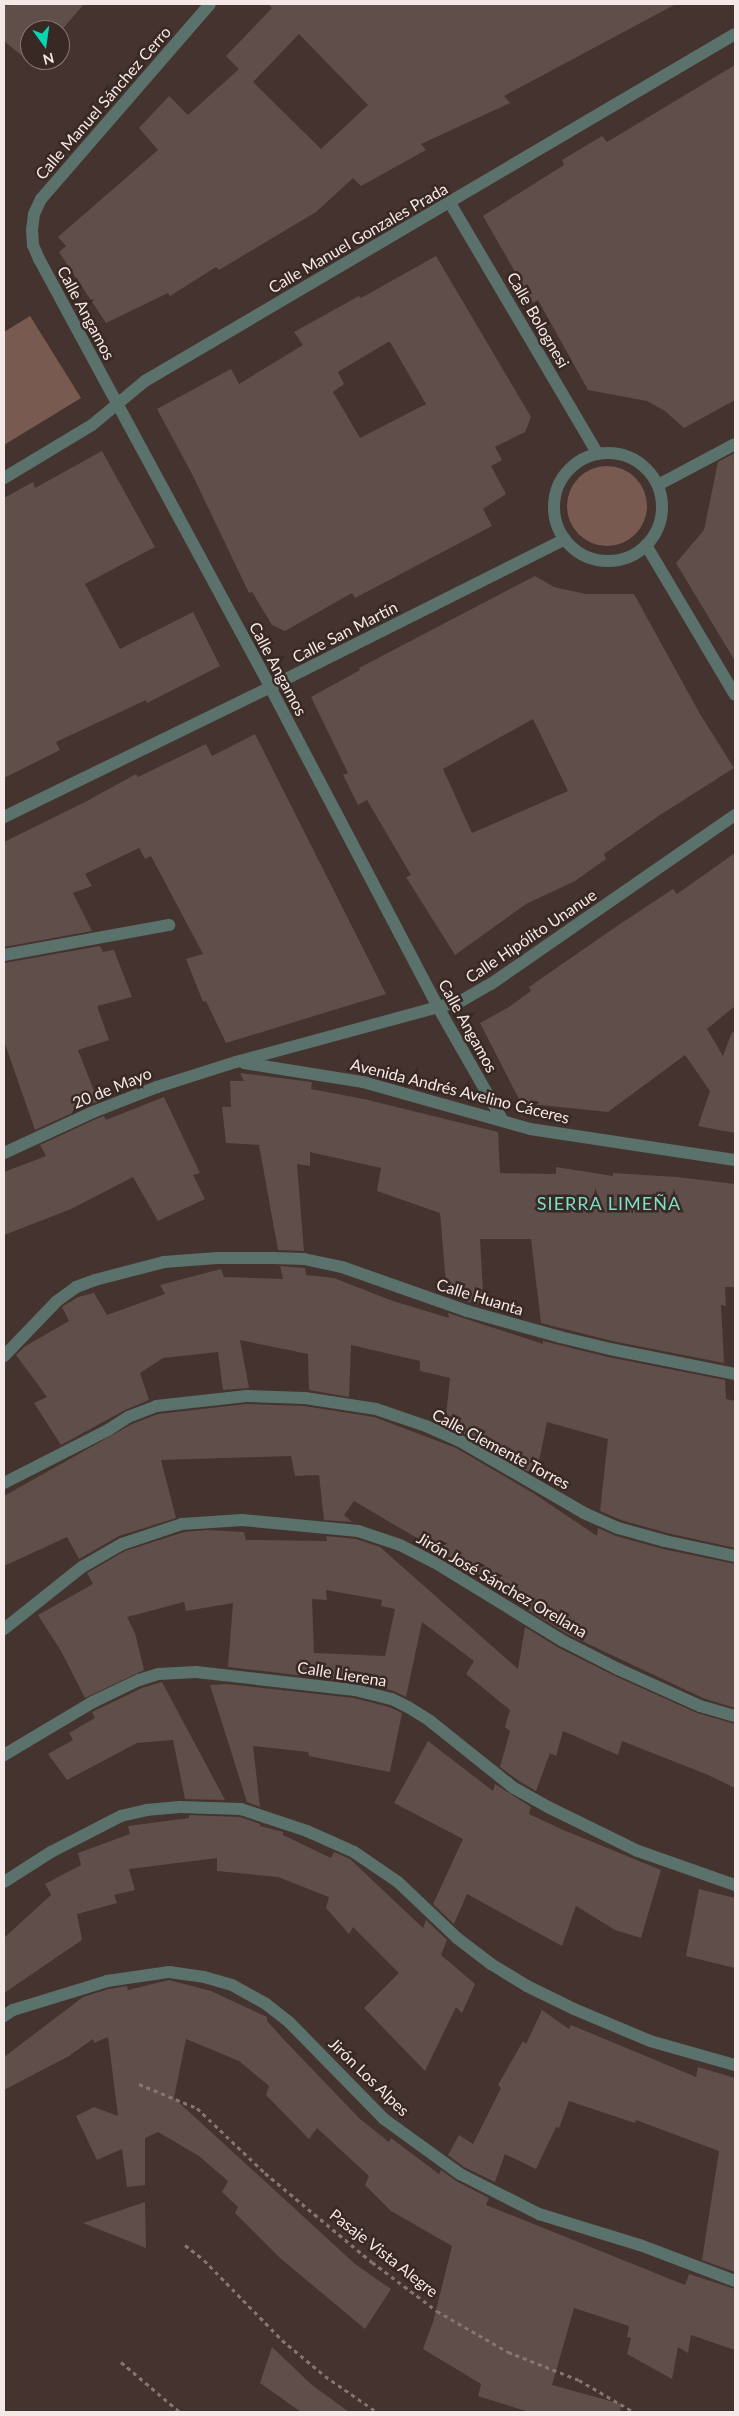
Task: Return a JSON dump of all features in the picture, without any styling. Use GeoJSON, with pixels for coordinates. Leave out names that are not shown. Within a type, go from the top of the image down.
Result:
{"type":"FeatureCollection","features":[{"type":"Feature","properties":{"kind":"street","name":"Calle Manuel Sánchez Cerro"},"geometry":{"type":"LineString","coordinates":[[32,230],[34,214],[42,199],[210,4]]}},
{"type":"Feature","properties":{"kind":"street","name":"Calle Manuel Gonzales Prada"},"geometry":{"type":"LineString","coordinates":[[4,478],[92,425],[145,381],[735,34]]}},
{"type":"Feature","properties":{"kind":"street","name":"Calle Bolognesi"},"geometry":{"type":"LineString","coordinates":[[450,203],[598,454]]}},
{"type":"Feature","properties":{"kind":"street","name":"Calle Angamos"},"geometry":{"type":"LineString","coordinates":[[32,230],[33,245],[38,259],[270,687],[439,1009],[503,1121]]}},
{"type":"Feature","properties":{"kind":"street"},"geometry":{"type":"LineString","coordinates":[[658,485],[735,444]]}},
{"type":"Feature","properties":{"kind":"street"},"geometry":{"type":"LineString","coordinates":[[610,453],[633,459],[647,470],[658,485],[662,510],[654,535],[646,545],[634,554],[619,559],[604,560],[589,557],[576,550],[565,539],[558,526],[554,511],[558,488],[570,468],[583,459],[598,454],[610,453]]}},
{"type":"Feature","properties":{"kind":"street","name":"Calle San Martín"},"geometry":{"type":"LineString","coordinates":[[4,817],[270,687],[565,539]]}},
{"type":"Feature","properties":{"kind":"street"},"geometry":{"type":"LineString","coordinates":[[646,545],[735,695]]}},
{"type":"Feature","properties":{"kind":"street","name":"Calle Hipólito Unanue"},"geometry":{"type":"LineString","coordinates":[[236,1062],[439,1009],[461,1001],[491,984],[735,814]]}},
{"type":"Feature","properties":{"kind":"street"},"geometry":{"type":"LineString","coordinates":[[4,955],[169,925]]}},
{"type":"Feature","properties":{"kind":"street","name":"Avenida Andrés Avelino Cáceres"},"geometry":{"type":"LineString","coordinates":[[236,1062],[363,1082],[548,1132],[735,1160]]}},
{"type":"Feature","properties":{"kind":"street","name":"20 de Mayo"},"geometry":{"type":"LineString","coordinates":[[4,1153],[130,1097],[236,1062]]}},
{"type":"Feature","properties":{"kind":"street","name":"Calle Huanta"},"geometry":{"type":"LineString","coordinates":[[4,1356],[57,1301],[76,1287],[127,1270],[164,1262],[217,1258],[281,1258],[327,1263],[371,1276],[467,1311],[560,1337],[735,1374]]}},
{"type":"Feature","properties":{"kind":"street","name":"Calle Clemente Torres"},"geometry":{"type":"LineString","coordinates":[[4,1483],[108,1430],[128,1417],[156,1406],[246,1396],[305,1398],[376,1409],[426,1426],[460,1442],[584,1513],[618,1528],[735,1556]]}},
{"type":"Feature","properties":{"kind":"street","name":"Jirón José Sánchez Orellana"},"geometry":{"type":"LineString","coordinates":[[4,1629],[82,1567],[122,1544],[182,1524],[242,1520],[358,1531],[400,1545],[434,1562],[562,1641],[618,1669],[700,1706],[735,1716]]}},
{"type":"Feature","properties":{"kind":"street","name":"Calle Lierena"},"geometry":{"type":"LineString","coordinates":[[4,1755],[93,1702],[139,1680],[159,1674],[196,1672],[355,1690],[392,1699],[408,1707],[514,1788],[548,1807],[638,1851],[735,1885]]}},
{"type":"Feature","properties":{"kind":"street"},"geometry":{"type":"LineString","coordinates":[[4,1882],[52,1852],[121,1816],[146,1810],[180,1807],[241,1809],[307,1831],[354,1852],[398,1882],[457,1938],[491,1964],[527,1986],[574,2009],[650,2041],[735,2065]]}},
{"type":"Feature","properties":{"kind":"street","name":"Jirón Los Alpes"},"geometry":{"type":"LineString","coordinates":[[4,2016],[13,2010],[107,1981],[169,1972],[204,1977],[232,1985],[266,2004],[290,2022],[384,2119],[460,2174],[539,2214],[640,2245],[735,2281]]}},
{"type":"Feature","properties":{"kind":"path","name":"Pasaje Vista Alegre"},"geometry":{"type":"LineString","coordinates":[[139,2084],[197,2108],[265,2173],[372,2262],[437,2311],[508,2352],[579,2380],[634,2412]]}},
{"type":"Feature","properties":{"kind":"path"},"geometry":{"type":"LineString","coordinates":[[185,2245],[204,2260],[282,2340],[325,2376],[377,2412]]}},
{"type":"Feature","properties":{"kind":"path"},"geometry":{"type":"LineString","coordinates":[[121,2362],[180,2412]]}},
{"type":"Feature","properties":{"kind":"shaded area"},"geometry":{"type":"Polygon","coordinates":[[[30,316],[81,398],[4,445],[4,332],[30,316]]]}},
{"type":"Feature","properties":{"kind":"shaded area"},"geometry":{"type":"Polygon","coordinates":[[[607,466],[622,469],[635,478],[644,491],[647,506],[644,521],[635,534],[622,543],[607,546],[592,543],[579,534],[570,521],[567,506],[570,491],[579,478],[592,469],[607,466]]]}},
{"type":"Feature","properties":{"kind":"building"},"geometry":{"type":"Polygon","coordinates":[[[18,4],[84,4],[70,20],[20,20],[20,54],[4,41],[4,6],[18,4]]]}},
{"type":"Feature","properties":{"kind":"building"},"geometry":{"type":"Polygon","coordinates":[[[268,4],[676,4],[504,96],[510,103],[421,144],[426,150],[361,186],[353,178],[316,212],[219,270],[216,267],[170,296],[168,293],[106,323],[59,252],[66,246],[58,237],[158,150],[139,128],[169,96],[188,115],[239,69],[226,56],[272,8],[268,4]],[[299,34],[253,82],[321,149],[368,105],[299,34]]]}},
{"type":"Feature","properties":{"kind":"building"},"geometry":{"type":"Polygon","coordinates":[[[735,65],[735,400],[684,428],[665,411],[647,401],[588,390],[538,300],[533,303],[483,216],[564,165],[562,160],[602,136],[607,142],[735,65]]]}},
{"type":"Feature","properties":{"kind":"building"},"geometry":{"type":"Polygon","coordinates":[[[436,256],[531,417],[525,432],[495,447],[502,460],[491,466],[506,494],[483,509],[492,526],[355,598],[352,593],[285,631],[272,625],[252,592],[249,593],[192,474],[157,409],[231,369],[239,384],[303,345],[294,332],[359,296],[361,298],[436,256]],[[390,342],[338,372],[344,384],[333,392],[360,438],[426,404],[390,342]]]}},
{"type":"Feature","properties":{"kind":"building"},"geometry":{"type":"Polygon","coordinates":[[[102,451],[155,547],[85,584],[120,649],[193,612],[220,666],[147,703],[146,700],[56,742],[60,750],[4,778],[4,498],[33,482],[35,488],[102,451]]]}},
{"type":"Feature","properties":{"kind":"building"},"geometry":{"type":"Polygon","coordinates":[[[735,453],[735,661],[676,563],[704,530],[718,462],[735,453]]]}},
{"type":"Feature","properties":{"kind":"building"},"geometry":{"type":"Polygon","coordinates":[[[535,576],[554,587],[586,594],[634,594],[700,714],[734,768],[660,815],[604,854],[606,859],[575,881],[526,904],[455,955],[406,877],[411,875],[367,800],[358,805],[343,775],[348,773],[311,697],[360,670],[359,668],[535,576]],[[533,719],[443,769],[472,833],[568,791],[533,719]]]}},
{"type":"Feature","properties":{"kind":"building"},"geometry":{"type":"Polygon","coordinates":[[[255,734],[386,994],[226,1043],[206,1001],[203,1002],[186,959],[203,954],[151,856],[145,859],[139,848],[85,874],[92,886],[73,893],[92,931],[4,947],[4,842],[85,802],[136,774],[138,777],[206,744],[212,756],[255,734]]]}},
{"type":"Feature","properties":{"kind":"building"},"geometry":{"type":"Polygon","coordinates":[[[735,853],[735,1006],[707,1029],[723,1056],[732,1032],[735,1033],[735,1133],[698,1126],[710,1091],[685,1055],[608,1112],[521,1103],[480,1023],[509,1007],[531,991],[529,987],[617,926],[673,889],[677,894],[735,853]]]}},
{"type":"Feature","properties":{"kind":"building"},"geometry":{"type":"Polygon","coordinates":[[[100,946],[103,952],[114,950],[132,997],[97,1006],[109,1040],[78,1050],[98,1101],[35,1130],[4,1041],[4,963],[100,946]]]}},
{"type":"Feature","properties":{"kind":"building"},"geometry":{"type":"Polygon","coordinates":[[[240,1073],[312,1082],[311,1089],[364,1099],[498,1132],[500,1173],[556,1174],[556,1167],[613,1176],[613,1173],[677,1177],[735,1184],[735,1287],[725,1287],[726,1306],[721,1305],[724,1363],[612,1341],[541,1323],[531,1239],[480,1239],[484,1307],[447,1295],[440,1213],[377,1191],[381,1168],[310,1152],[310,1166],[297,1164],[304,1251],[278,1250],[259,1145],[226,1143],[222,1107],[231,1107],[230,1081],[244,1081],[240,1073]]]}},
{"type":"Feature","properties":{"kind":"building"},"geometry":{"type":"Polygon","coordinates":[[[164,1097],[200,1173],[193,1175],[205,1199],[158,1221],[133,1177],[71,1209],[4,1235],[4,1172],[46,1156],[40,1145],[96,1119],[104,1116],[106,1120],[164,1097]]]}},
{"type":"Feature","properties":{"kind":"building"},"geometry":{"type":"Polygon","coordinates":[[[280,1266],[305,1268],[306,1275],[334,1278],[390,1300],[449,1318],[448,1313],[543,1344],[543,1341],[608,1357],[725,1380],[726,1399],[735,1401],[735,1548],[667,1533],[621,1520],[600,1511],[608,1439],[547,1422],[536,1476],[445,1425],[450,1378],[420,1371],[420,1361],[351,1345],[349,1397],[309,1390],[308,1354],[240,1340],[249,1388],[223,1390],[218,1352],[163,1358],[140,1373],[149,1400],[125,1410],[61,1445],[34,1403],[47,1397],[16,1355],[24,1347],[69,1321],[62,1307],[78,1297],[94,1293],[107,1315],[165,1294],[160,1285],[221,1269],[224,1277],[283,1279],[280,1266]]]}},
{"type":"Feature","properties":{"kind":"building"},"geometry":{"type":"Polygon","coordinates":[[[246,1404],[304,1406],[374,1417],[456,1448],[533,1493],[597,1536],[598,1528],[616,1536],[663,1549],[735,1564],[735,1708],[703,1698],[567,1634],[528,1610],[529,1604],[354,1501],[344,1515],[352,1522],[324,1520],[319,1475],[295,1476],[291,1456],[161,1460],[176,1518],[119,1536],[79,1559],[67,1537],[4,1566],[4,1496],[132,1424],[158,1414],[246,1404]]]}},
{"type":"Feature","properties":{"kind":"building"},"geometry":{"type":"Polygon","coordinates":[[[207,1530],[244,1532],[246,1540],[327,1541],[326,1536],[356,1539],[380,1547],[518,1669],[525,1627],[559,1648],[615,1676],[697,1713],[735,1724],[735,1788],[706,1774],[622,1741],[618,1755],[563,1731],[556,1756],[550,1753],[536,1791],[500,1767],[510,1731],[505,1727],[510,1710],[466,1674],[474,1661],[422,1622],[406,1697],[394,1691],[356,1682],[228,1667],[233,1603],[186,1611],[184,1602],[127,1617],[135,1633],[144,1670],[85,1698],[61,1651],[38,1615],[93,1584],[87,1573],[125,1551],[184,1532],[207,1530]],[[326,1590],[327,1600],[312,1599],[314,1653],[385,1656],[395,1609],[381,1606],[382,1600],[326,1590]]]}},
{"type":"Feature","properties":{"kind":"building"},"geometry":{"type":"Polygon","coordinates":[[[162,1682],[225,1800],[185,1799],[173,1740],[137,1743],[67,1780],[48,1754],[73,1740],[69,1733],[95,1718],[92,1712],[142,1688],[162,1682]]]}},
{"type":"Feature","properties":{"kind":"building"},"geometry":{"type":"Polygon","coordinates":[[[227,1684],[354,1698],[389,1707],[402,1713],[390,1772],[309,1756],[308,1752],[253,1746],[260,1807],[247,1802],[210,1685],[227,1684]]]}},
{"type":"Feature","properties":{"kind":"building"},"geometry":{"type":"Polygon","coordinates":[[[428,1741],[493,1791],[495,1784],[531,1807],[529,1814],[661,1870],[641,1938],[615,1930],[576,1906],[562,1946],[467,1894],[454,1924],[433,1904],[463,1839],[394,1803],[428,1741]]]}},
{"type":"Feature","properties":{"kind":"building"},"geometry":{"type":"Polygon","coordinates":[[[189,1815],[240,1817],[260,1824],[260,1826],[283,1832],[283,1835],[331,1858],[334,1852],[350,1859],[423,1928],[426,1920],[447,1940],[441,1955],[475,1984],[462,2013],[456,2007],[425,2071],[364,2008],[399,1973],[353,1927],[349,1934],[326,1908],[329,1897],[278,1877],[217,1871],[217,1858],[129,1869],[135,1890],[114,1895],[117,1903],[77,1914],[82,1940],[4,1993],[4,1938],[51,1895],[45,1884],[81,1865],[78,1853],[130,1834],[128,1826],[189,1818],[189,1815]]]}},
{"type":"Feature","properties":{"kind":"building"},"geometry":{"type":"Polygon","coordinates":[[[699,1889],[735,1898],[735,1968],[686,1956],[699,1889]]]}},
{"type":"Feature","properties":{"kind":"building"},"geometry":{"type":"Polygon","coordinates":[[[169,1980],[211,1991],[267,2017],[267,2021],[360,2119],[389,2142],[391,2138],[439,2174],[441,2170],[456,2181],[489,2198],[486,2205],[685,2285],[689,2274],[735,2289],[735,2350],[691,2335],[688,2353],[678,2347],[672,2379],[627,2354],[631,2338],[627,2337],[629,2326],[574,2308],[552,2385],[621,2404],[620,2412],[529,2412],[478,2396],[481,2384],[423,2349],[433,2322],[452,2246],[391,2211],[365,2185],[369,2176],[317,2128],[309,2139],[266,2095],[269,2086],[239,2061],[186,2039],[174,2098],[355,2264],[391,2289],[365,2329],[280,2258],[235,2213],[238,2207],[222,2192],[228,2181],[199,2156],[158,2132],[145,2138],[145,2185],[127,2187],[122,2149],[97,2160],[76,2116],[94,2107],[118,2116],[108,2037],[94,2043],[93,2039],[69,2056],[4,2090],[4,2057],[83,1997],[109,1989],[127,1986],[128,1990],[169,1980]]]}},
{"type":"Feature","properties":{"kind":"building"},"geometry":{"type":"Polygon","coordinates":[[[542,2010],[569,2029],[571,2025],[696,2077],[698,2067],[735,2078],[735,2272],[702,2260],[719,2151],[636,2120],[635,2123],[569,2101],[559,2128],[556,2127],[536,2169],[505,2154],[495,2182],[464,2167],[448,2155],[459,2135],[473,2144],[501,2088],[498,2085],[523,2041],[526,2044],[542,2010]]]}},
{"type":"Feature","properties":{"kind":"building"},"geometry":{"type":"Polygon","coordinates":[[[145,2202],[146,2248],[83,2223],[145,2202]]]}},
{"type":"Feature","properties":{"kind":"building"},"geometry":{"type":"Polygon","coordinates":[[[272,2347],[312,2385],[349,2412],[301,2412],[260,2383],[272,2347]]]}},
{"type":"Feature","properties":{"kind":"district","name":"SIERRA LIMEÑA"},"geometry":{"type":"Point","coordinates":[609,1203]}}]}
